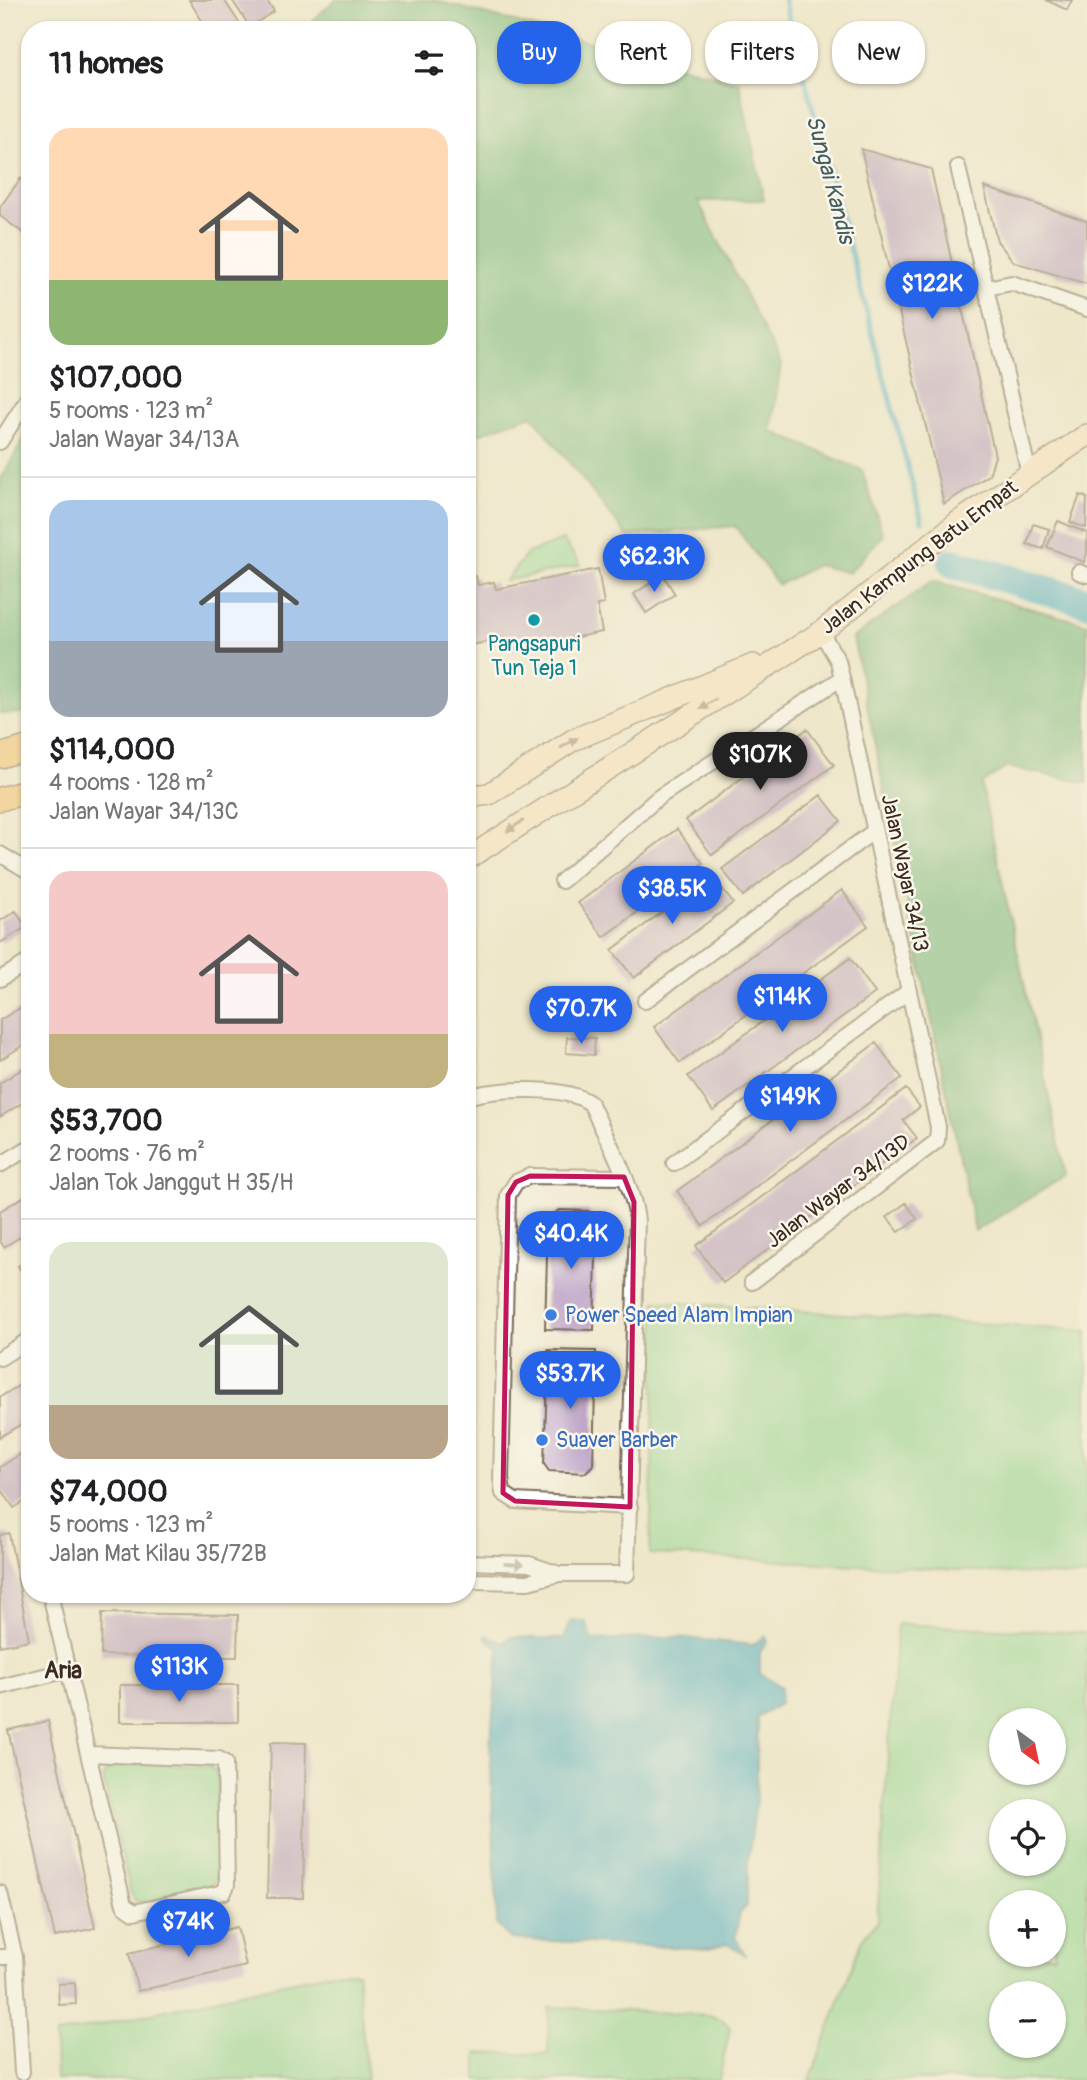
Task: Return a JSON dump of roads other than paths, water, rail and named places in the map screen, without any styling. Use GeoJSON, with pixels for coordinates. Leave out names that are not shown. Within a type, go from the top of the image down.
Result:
{"type":"FeatureCollection","features":[{"type":"Feature","properties":{"kind":"main road","name":"Jalan Kampung Batu Empat"},"geometry":{"type":"LineString","coordinates":[[476,853],[821,632],[957,523],[1087,435]]}},
{"type":"Feature","properties":{"kind":"main road","name":"Jalan Kampung Batu Empat"},"geometry":{"type":"LineString","coordinates":[[476,796],[489,794],[573,740],[739,670],[786,655]]}},
{"type":"Feature","properties":{"kind":"main road"},"geometry":{"type":"LineString","coordinates":[[0,756],[21,750]]}},
{"type":"Feature","properties":{"kind":"main road"},"geometry":{"type":"LineString","coordinates":[[0,799],[21,793]]}},
{"type":"Feature","properties":{"kind":"street"},"geometry":{"type":"LineString","coordinates":[[958,167],[1029,474]]}},
{"type":"Feature","properties":{"kind":"street"},"geometry":{"type":"LineString","coordinates":[[986,288],[1012,284],[1087,309]]}},
{"type":"Feature","properties":{"kind":"street"},"geometry":{"type":"LineString","coordinates":[[0,442],[21,409]]}},
{"type":"Feature","properties":{"kind":"street","name":"Jalan Wayar 34/13"},"geometry":{"type":"LineString","coordinates":[[821,632],[838,660],[938,1127]]}},
{"type":"Feature","properties":{"kind":"street"},"geometry":{"type":"LineString","coordinates":[[562,881],[659,797],[842,678]]}},
{"type":"Feature","properties":{"kind":"street"},"geometry":{"type":"LineString","coordinates":[[645,1002],[874,831]]}},
{"type":"Feature","properties":{"kind":"street"},"geometry":{"type":"LineString","coordinates":[[0,854],[21,867]]}},
{"type":"Feature","properties":{"kind":"street"},"geometry":{"type":"LineString","coordinates":[[0,979],[21,966]]}},
{"type":"Feature","properties":{"kind":"street"},"geometry":{"type":"LineString","coordinates":[[674,1163],[909,991]]}},
{"type":"Feature","properties":{"kind":"street"},"geometry":{"type":"LineString","coordinates":[[476,1088],[486,1091],[566,1092],[582,1096],[591,1104],[624,1177],[635,1202],[637,1220],[627,1574],[559,1574],[528,1582],[476,1581]]}},
{"type":"Feature","properties":{"kind":"street"},"geometry":{"type":"LineString","coordinates":[[476,1094],[486,1091]]}},
{"type":"Feature","properties":{"kind":"street","name":"Jalan Wayar 34/13D"},"geometry":{"type":"LineString","coordinates":[[752,1282],[930,1149],[937,1140],[938,1127]]}},
{"type":"Feature","properties":{"kind":"street"},"geometry":{"type":"LineString","coordinates":[[0,1165],[21,1152]]}},
{"type":"Feature","properties":{"kind":"street"},"geometry":{"type":"LineString","coordinates":[[624,1177],[530,1176],[516,1182],[508,1195],[501,1478],[503,1493],[515,1501],[630,1507]]}},
{"type":"Feature","properties":{"kind":"street"},"geometry":{"type":"LineString","coordinates":[[0,1358],[21,1345]]}},
{"type":"Feature","properties":{"kind":"street"},"geometry":{"type":"LineString","coordinates":[[476,1560],[529,1564],[559,1574]]}},
{"type":"Feature","properties":{"kind":"street"},"geometry":{"type":"LineString","coordinates":[[52,1603],[68,1670],[88,1754],[124,1905],[134,1912],[224,1892],[228,1872],[225,1763],[219,1759],[88,1754]]}},
{"type":"Feature","properties":{"kind":"street"},"geometry":{"type":"LineString","coordinates":[[0,1686],[68,1670]]}},
{"type":"Feature","properties":{"kind":"street"},"geometry":{"type":"LineString","coordinates":[[0,1893],[15,1957],[23,2077]]}},
{"type":"Feature","properties":{"kind":"street"},"geometry":{"type":"LineString","coordinates":[[0,1957],[15,1957]]}},
{"type":"Feature","properties":{"kind":"water"},"geometry":{"type":"Polygon","coordinates":[[[571,1620],[586,1622],[592,1640],[677,1637],[752,1645],[765,1636],[768,1640],[760,1652],[760,1674],[781,1687],[780,1704],[758,1717],[756,1802],[748,1860],[747,1906],[740,1913],[735,1937],[746,1956],[727,1944],[709,1949],[511,1939],[497,1925],[490,1745],[499,1649],[486,1638],[487,1635],[503,1643],[511,1637],[564,1639],[571,1620]]]}},
{"type":"Feature","properties":{"kind":"waterway","name":"Sungai Kandis"},"geometry":{"type":"LineString","coordinates":[[784,0],[922,521]]}},
{"type":"Feature","properties":{"kind":"waterway","name":"Sungai Kandis"},"geometry":{"type":"LineString","coordinates":[[953,563],[1087,602]]}},
{"type":"Feature","properties":{"kind":"place","name":"Pangsapuri Tun Teja 1"},"geometry":{"type":"Point","coordinates":[534,620]}},
{"type":"Feature","properties":{"kind":"place","name":"Power Speed Alam Impian"},"geometry":{"type":"Point","coordinates":[551,1315]}},
{"type":"Feature","properties":{"kind":"place","name":"Suaver Barber"},"geometry":{"type":"Point","coordinates":[542,1440]}},
{"type":"Feature","properties":{"kind":"district","name":"Aria"},"geometry":{"type":"Point","coordinates":[63,1670]}}]}
